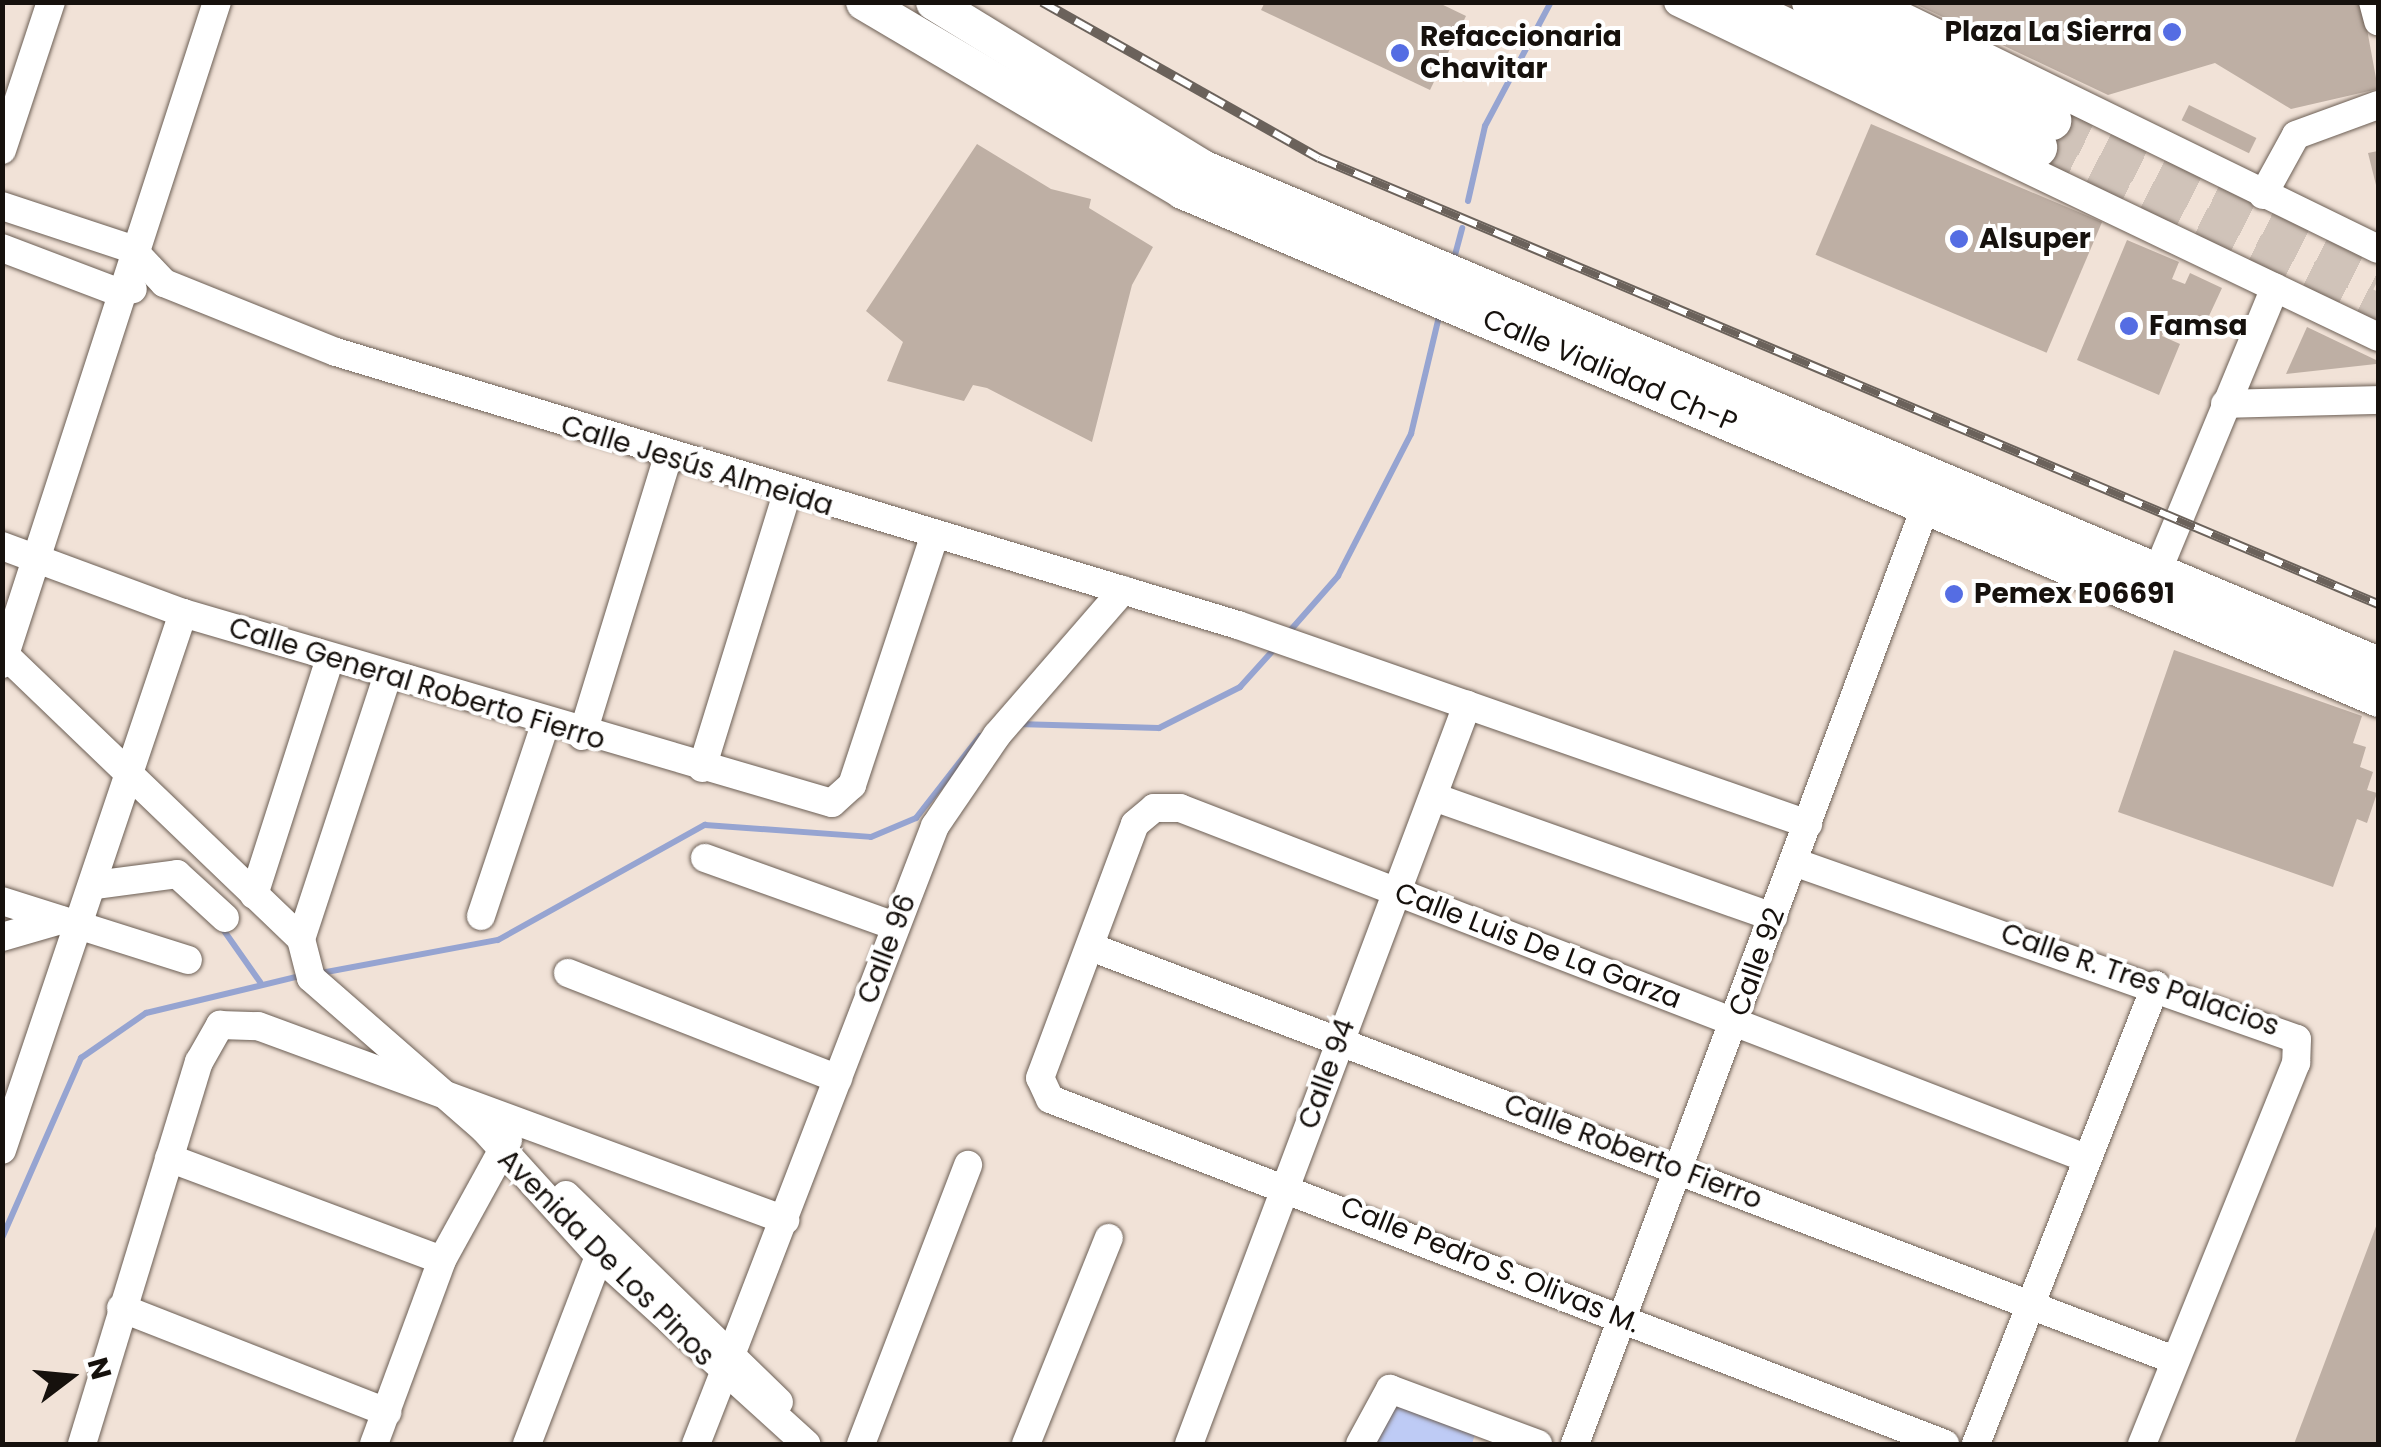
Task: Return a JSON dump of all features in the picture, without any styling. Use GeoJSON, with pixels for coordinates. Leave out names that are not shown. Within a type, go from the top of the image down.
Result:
{"type":"FeatureCollection","features":[{"type":"Feature","properties":{"kind":"highway"},"geometry":{"type":"LineString","coordinates":[[1731,2],[2044,134],[1812,2]]}},
{"type":"Feature","properties":{"kind":"main road","name":"Calle Vialidad Ch-P"},"geometry":{"type":"LineString","coordinates":[[862,2],[1182,190],[1932,491]]}},
{"type":"Feature","properties":{"kind":"main road","name":"Calle Vialidad Ch-P"},"geometry":{"type":"LineString","coordinates":[[934,2],[1202,167],[1932,491],[2152,584],[2378,664]]}},
{"type":"Feature","properties":{"kind":"main road","name":"Calle Vialidad Ch-P"},"geometry":{"type":"LineString","coordinates":[[2152,584],[2378,698]]}},
{"type":"Feature","properties":{"kind":"street"},"geometry":{"type":"LineString","coordinates":[[2,150],[50,2]]}},
{"type":"Feature","properties":{"kind":"street"},"geometry":{"type":"LineString","coordinates":[[217,2],[132,249],[38,558],[3,657],[132,773],[301,939],[311,978],[455,1103],[502,1137],[785,1220]]}},
{"type":"Feature","properties":{"kind":"street"},"geometry":{"type":"LineString","coordinates":[[1678,2],[2378,337]]}},
{"type":"Feature","properties":{"kind":"street"},"geometry":{"type":"LineString","coordinates":[[1873,2],[2378,249]]}},
{"type":"Feature","properties":{"kind":"street"},"geometry":{"type":"LineString","coordinates":[[2373,2],[2378,21]]}},
{"type":"Feature","properties":{"kind":"street"},"geometry":{"type":"LineString","coordinates":[[2263,195],[2296,136],[2378,105]]}},
{"type":"Feature","properties":{"kind":"street","name":"Calle Jesús Almeida"},"geometry":{"type":"LineString","coordinates":[[2,206],[132,249],[164,283],[336,352],[667,459],[1238,625],[1467,705]]}},
{"type":"Feature","properties":{"kind":"street"},"geometry":{"type":"LineString","coordinates":[[2,248],[118,292],[164,283]]}},
{"type":"Feature","properties":{"kind":"street"},"geometry":{"type":"LineString","coordinates":[[2152,584],[2276,288]]}},
{"type":"Feature","properties":{"kind":"street"},"geometry":{"type":"LineString","coordinates":[[2348,400],[2378,380]]}},
{"type":"Feature","properties":{"kind":"street"},"geometry":{"type":"LineString","coordinates":[[2225,404],[2378,400]]}},
{"type":"Feature","properties":{"kind":"street"},"geometry":{"type":"LineString","coordinates":[[582,736],[667,459]]}},
{"type":"Feature","properties":{"kind":"street","name":"Calle 92"},"geometry":{"type":"LineString","coordinates":[[1575,1444],[1932,491]]}},
{"type":"Feature","properties":{"kind":"street"},"geometry":{"type":"LineString","coordinates":[[702,768],[787,494]]}},
{"type":"Feature","properties":{"kind":"street","name":"Calle General Roberto Fierro"},"geometry":{"type":"LineString","coordinates":[[2,546],[183,613],[546,725],[836,803],[852,785],[935,534]]}},
{"type":"Feature","properties":{"kind":"street","name":"Calle 96"},"geometry":{"type":"LineString","coordinates":[[696,1444],[895,926],[963,781],[1123,590]]}},
{"type":"Feature","properties":{"kind":"street"},"geometry":{"type":"LineString","coordinates":[[2,1150],[71,923],[95,884],[183,613]]}},
{"type":"Feature","properties":{"kind":"street"},"geometry":{"type":"LineString","coordinates":[[254,895],[330,658]]}},
{"type":"Feature","properties":{"kind":"street"},"geometry":{"type":"LineString","coordinates":[[301,939],[388,675]]}},
{"type":"Feature","properties":{"kind":"street"},"geometry":{"type":"LineString","coordinates":[[1467,705],[1808,824]]}},
{"type":"Feature","properties":{"kind":"street","name":"Calle 94"},"geometry":{"type":"LineString","coordinates":[[1189,1444],[1467,705]]}},
{"type":"Feature","properties":{"kind":"street"},"geometry":{"type":"LineString","coordinates":[[481,916],[546,725]]}},
{"type":"Feature","properties":{"kind":"street"},"geometry":{"type":"LineString","coordinates":[[1434,797],[1773,917]]}},
{"type":"Feature","properties":{"kind":"street","name":"Calle Luis De La Garza"},"geometry":{"type":"LineString","coordinates":[[1091,947],[1134,824],[1154,808],[1180,808],[2088,1159]]}},
{"type":"Feature","properties":{"kind":"street"},"geometry":{"type":"LineString","coordinates":[[705,858],[895,926]]}},
{"type":"Feature","properties":{"kind":"street","name":"Calle R. Tres Palacios"},"geometry":{"type":"LineString","coordinates":[[1794,862],[2293,1032],[2299,1045],[2142,1444]]}},
{"type":"Feature","properties":{"kind":"street"},"geometry":{"type":"LineString","coordinates":[[95,884],[177,874],[225,918]]}},
{"type":"Feature","properties":{"kind":"street"},"geometry":{"type":"LineString","coordinates":[[2,901],[188,960]]}},
{"type":"Feature","properties":{"kind":"street"},"geometry":{"type":"LineString","coordinates":[[2,938],[71,923]]}},
{"type":"Feature","properties":{"kind":"street","name":"Calle Roberto Fierro"},"geometry":{"type":"LineString","coordinates":[[1091,947],[2174,1360]]}},
{"type":"Feature","properties":{"kind":"street","name":"Calle Pedro S. Olivas M."},"geometry":{"type":"LineString","coordinates":[[1091,947],[1039,1084],[1050,1100],[1286,1184],[1945,1444]]}},
{"type":"Feature","properties":{"kind":"street"},"geometry":{"type":"LineString","coordinates":[[568,973],[838,1079]]}},
{"type":"Feature","properties":{"kind":"street"},"geometry":{"type":"LineString","coordinates":[[1976,1444],[2156,986]]}},
{"type":"Feature","properties":{"kind":"street"},"geometry":{"type":"LineString","coordinates":[[82,1444],[170,1158],[220,1025],[258,1026],[455,1103]]}},
{"type":"Feature","properties":{"kind":"street"},"geometry":{"type":"LineString","coordinates":[[374,1444],[442,1260],[502,1137]]}},
{"type":"Feature","properties":{"kind":"street","name":"Avenida De Los Pinos"},"geometry":{"type":"LineString","coordinates":[[502,1137],[599,1256],[727,1365]]}},
{"type":"Feature","properties":{"kind":"street","name":"Avenida De Los Pinos"},"geometry":{"type":"LineString","coordinates":[[502,1137],[809,1444]]}},
{"type":"Feature","properties":{"kind":"street"},"geometry":{"type":"LineString","coordinates":[[170,1158],[442,1260]]}},
{"type":"Feature","properties":{"kind":"street"},"geometry":{"type":"LineString","coordinates":[[861,1444],[968,1166]]}},
{"type":"Feature","properties":{"kind":"street"},"geometry":{"type":"LineString","coordinates":[[1026,1444],[1110,1238]]}},
{"type":"Feature","properties":{"kind":"street"},"geometry":{"type":"LineString","coordinates":[[527,1444],[599,1256]]}},
{"type":"Feature","properties":{"kind":"street"},"geometry":{"type":"LineString","coordinates":[[121,1308],[387,1412]]}},
{"type":"Feature","properties":{"kind":"street"},"geometry":{"type":"LineString","coordinates":[[1360,1444],[1390,1389],[1538,1444]]}},
{"type":"Feature","properties":{"kind":"shaded area"},"geometry":{"type":"Polygon","coordinates":[[[1387,1396],[1477,1428],[1472,1444],[1370,1444],[1387,1396]]]}},
{"type":"Feature","properties":{"kind":"building","name":"Refaccionaria Chavitar"},"geometry":{"type":"Polygon","coordinates":[[[1265,2],[1437,2],[1466,16],[1430,90],[1261,10],[1265,2]]]}},
{"type":"Feature","properties":{"kind":"building","name":"Plaza La Sierra"},"geometry":{"type":"Polygon","coordinates":[[[1911,2],[2362,2],[2378,89],[2291,109],[2215,63],[2108,95],[1911,2]]]}},
{"type":"Feature","properties":{"kind":"building"},"geometry":{"type":"Polygon","coordinates":[[[2189,105],[2256,138],[2249,153],[2182,120],[2189,105]]]}},
{"type":"Feature","properties":{"kind":"building","name":"Alsuper"},"geometry":{"type":"Polygon","coordinates":[[[1871,124],[2102,222],[2047,353],[1816,255],[1871,124]]]}},
{"type":"Feature","properties":{"kind":"building"},"geometry":{"type":"Polygon","coordinates":[[[977,144],[1051,189],[1091,199],[1089,208],[1153,247],[1132,285],[1092,442],[987,388],[973,385],[964,401],[887,381],[903,342],[866,311],[977,144]]]}},
{"type":"Feature","properties":{"kind":"building"},"geometry":{"type":"Polygon","coordinates":[[[2378,151],[2378,189],[2377,189],[2368,153],[2378,151]]]}},
{"type":"Feature","properties":{"kind":"building","name":"Famsa"},"geometry":{"type":"Polygon","coordinates":[[[2127,240],[2179,262],[2172,279],[2185,284],[2190,273],[2222,288],[2202,331],[2170,315],[2162,336],[2180,344],[2159,395],[2077,360],[2127,240]]]}},
{"type":"Feature","properties":{"kind":"building"},"geometry":{"type":"Polygon","coordinates":[[[2307,327],[2376,360],[2376,364],[2286,374],[2307,327]]]}},
{"type":"Feature","properties":{"kind":"building"},"geometry":{"type":"Polygon","coordinates":[[[2174,650],[2362,716],[2353,743],[2366,747],[2360,767],[2373,772],[2367,790],[2377,793],[2367,823],[2357,819],[2333,887],[2118,812],[2174,650]]]}},
{"type":"Feature","properties":{"kind":"building"},"geometry":{"type":"Polygon","coordinates":[[[2378,1221],[2378,1444],[2294,1444],[2378,1221]]]}},
{"type":"Feature","properties":{"kind":"waterway"},"geometry":{"type":"LineString","coordinates":[[1468,201],[1485,126],[1551,2]]}},
{"type":"Feature","properties":{"kind":"waterway"},"geometry":{"type":"LineString","coordinates":[[1455,255],[1462,228]]}},
{"type":"Feature","properties":{"kind":"waterway"},"geometry":{"type":"LineString","coordinates":[[1288,633],[1338,576],[1411,434],[1440,312]]}},
{"type":"Feature","properties":{"kind":"waterway"},"geometry":{"type":"LineString","coordinates":[[1017,724],[1159,728],[1240,687],[1276,647]]}},
{"type":"Feature","properties":{"kind":"waterway"},"geometry":{"type":"LineString","coordinates":[[321,973],[498,940],[705,825],[871,837],[916,818],[980,736]]}},
{"type":"Feature","properties":{"kind":"waterway"},"geometry":{"type":"LineString","coordinates":[[220,925],[260,982]]}},
{"type":"Feature","properties":{"kind":"waterway"},"geometry":{"type":"LineString","coordinates":[[2,1238],[81,1058],[146,1013],[304,975]]}},
{"type":"Feature","properties":{"kind":"tunnel"},"geometry":{"type":"LineString","coordinates":[[2051,120],[2378,281]]}},
{"type":"Feature","properties":{"kind":"tunnel"},"geometry":{"type":"LineString","coordinates":[[2037,147],[2378,314]]}},
{"type":"Feature","properties":{"kind":"railway"},"geometry":{"type":"LineString","coordinates":[[1042,2],[1319,158],[2378,604]]}},
{"type":"Feature","properties":{"kind":"place","name":"Plaza La Sierra"},"geometry":{"type":"Point","coordinates":[2172,32]}},
{"type":"Feature","properties":{"kind":"place","name":"Refaccionaria Chavitar"},"geometry":{"type":"Point","coordinates":[1400,53]}},
{"type":"Feature","properties":{"kind":"place","name":"Alsuper"},"geometry":{"type":"Point","coordinates":[1959,239]}},
{"type":"Feature","properties":{"kind":"place","name":"Famsa"},"geometry":{"type":"Point","coordinates":[2129,326]}},
{"type":"Feature","properties":{"kind":"place","name":"Pemex E06691"},"geometry":{"type":"Point","coordinates":[1954,594]}}]}
